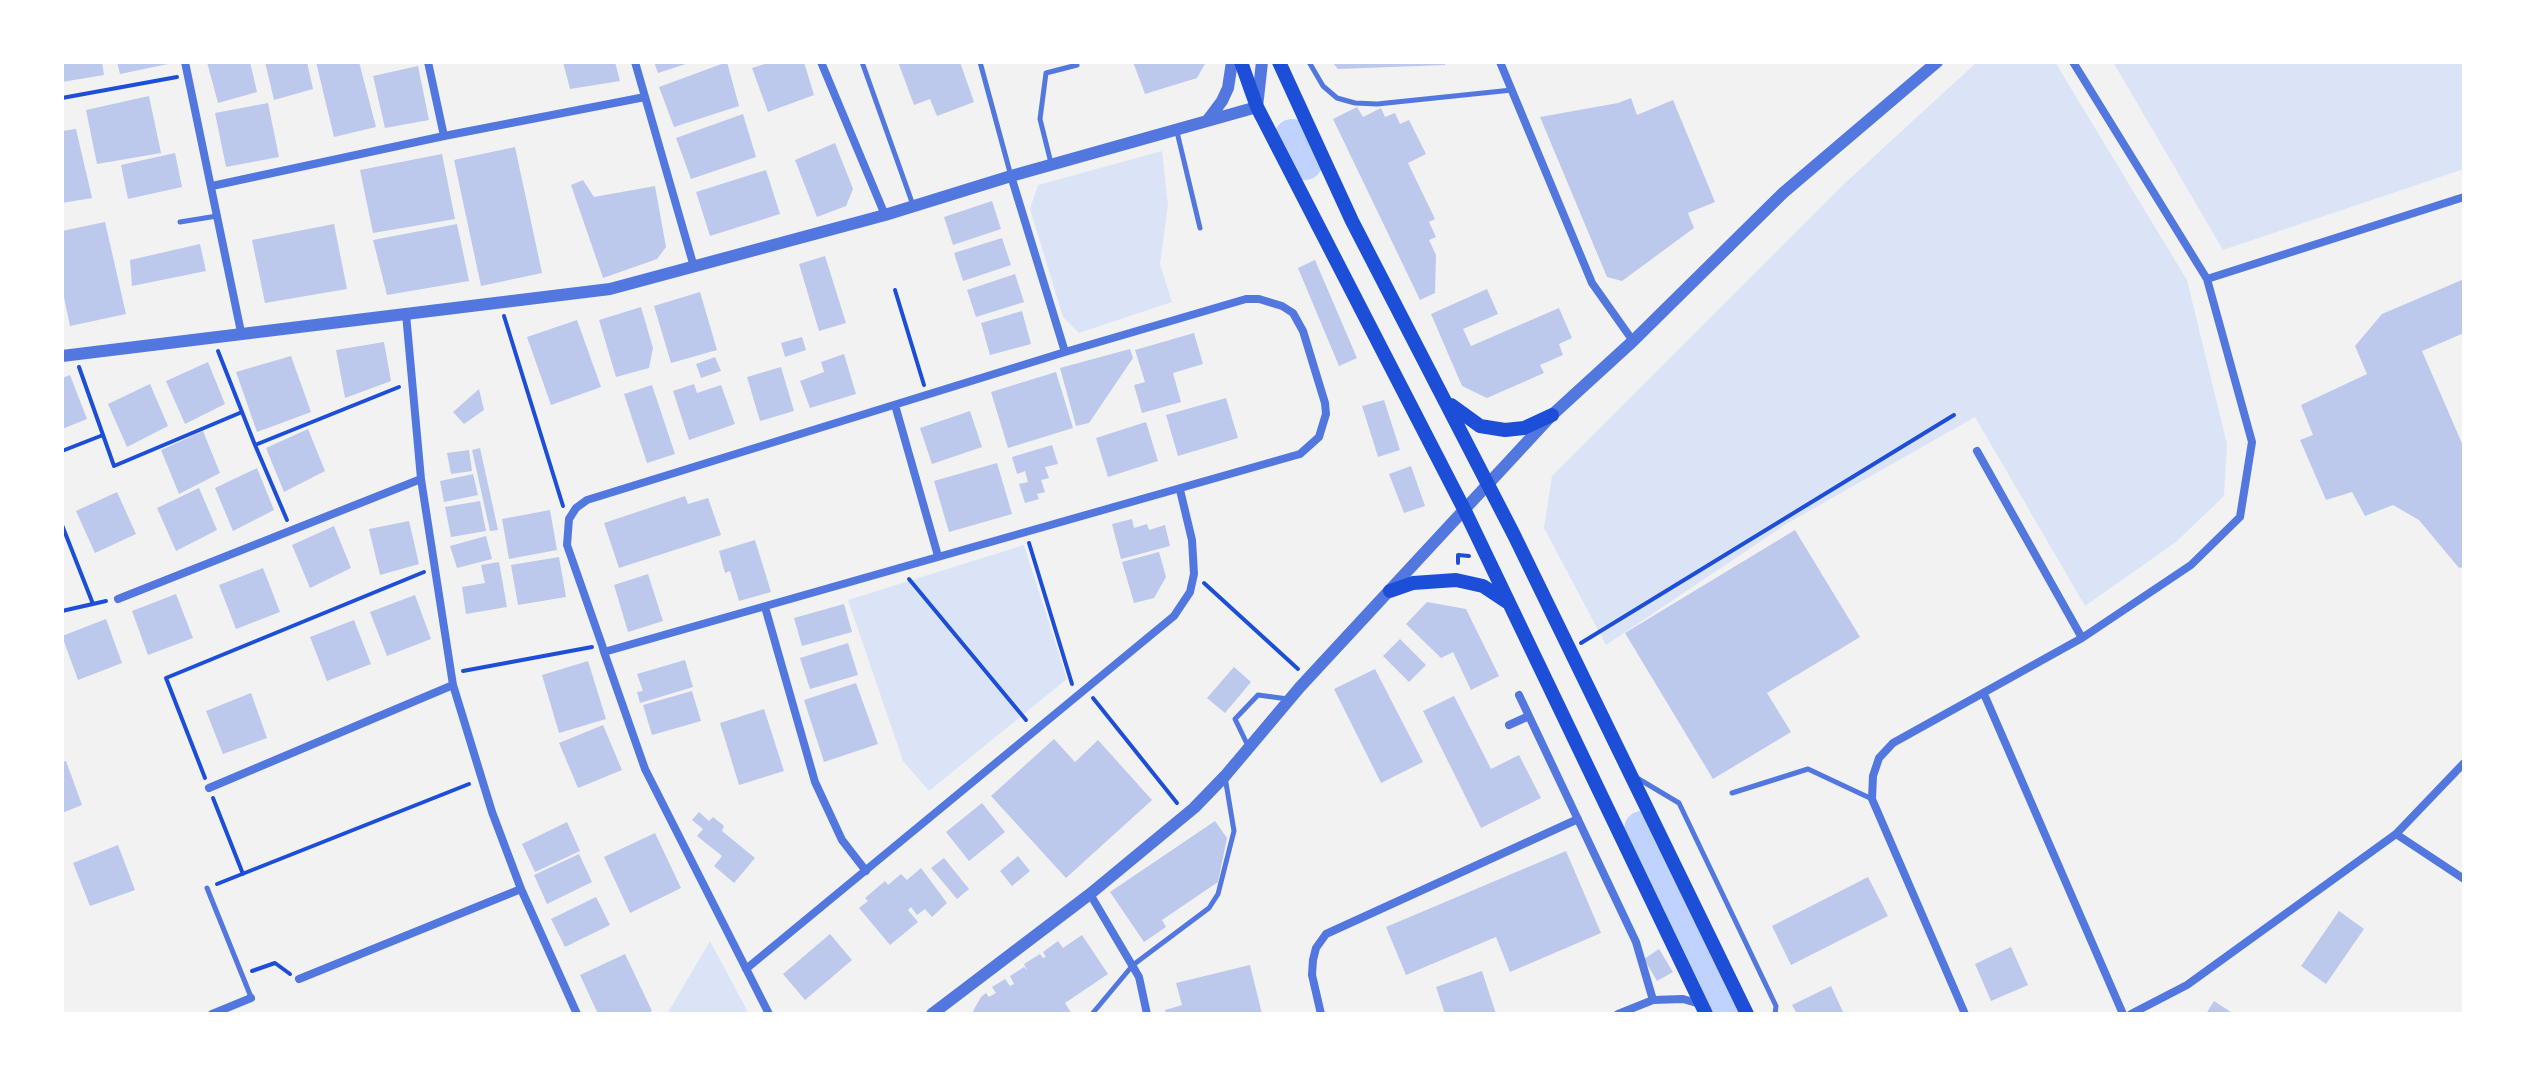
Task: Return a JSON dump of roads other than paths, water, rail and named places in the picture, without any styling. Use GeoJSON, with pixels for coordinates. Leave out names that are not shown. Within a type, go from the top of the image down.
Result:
{"type":"FeatureCollection","features":[{"type":"Feature","properties":{"kind":"main road"},"geometry":{"type":"LineString","coordinates":[[1241,62],[1257,107],[1465,511],[1703,1009]]}},
{"type":"Feature","properties":{"kind":"main road"},"geometry":{"type":"LineString","coordinates":[[1279,62],[1352,221],[1489,486],[1747,1014]]}},
{"type":"Feature","properties":{"kind":"main road"},"geometry":{"type":"LineString","coordinates":[[1445,399],[1471,421],[1497,430],[1524,428],[1552,415]]}},
{"type":"Feature","properties":{"kind":"main road"},"geometry":{"type":"LineString","coordinates":[[1390,591],[1424,581],[1467,582],[1483,586],[1510,605]]}},
{"type":"Feature","properties":{"kind":"street"},"geometry":{"type":"LineString","coordinates":[[185,62],[241,332]]}},
{"type":"Feature","properties":{"kind":"street"},"geometry":{"type":"LineString","coordinates":[[428,62],[444,136]]}},
{"type":"Feature","properties":{"kind":"street"},"geometry":{"type":"LineString","coordinates":[[635,62],[694,267]]}},
{"type":"Feature","properties":{"kind":"street"},"geometry":{"type":"LineString","coordinates":[[821,62],[885,215]]}},
{"type":"Feature","properties":{"kind":"street"},"geometry":{"type":"LineString","coordinates":[[1207,121],[1228,88],[1232,62]]}},
{"type":"Feature","properties":{"kind":"street"},"geometry":{"type":"LineString","coordinates":[[68,355],[610,289],[885,215],[1052,164],[1257,107],[1262,62]]}},
{"type":"Feature","properties":{"kind":"street"},"geometry":{"type":"LineString","coordinates":[[1500,62],[1592,283],[1633,341]]}},
{"type":"Feature","properties":{"kind":"street"},"geometry":{"type":"LineString","coordinates":[[932,1014],[1090,894],[1186,815],[1225,776],[1308,679],[1552,415],[1633,341],[1744,229],[1937,62]]}},
{"type":"Feature","properties":{"kind":"street"},"geometry":{"type":"LineString","coordinates":[[1965,1014],[1872,799],[1873,776],[1879,758],[1893,743],[2082,638],[2191,565],[2240,517],[2252,442],[2207,279],[2073,62]]}},
{"type":"Feature","properties":{"kind":"street"},"geometry":{"type":"LineString","coordinates":[[212,186],[645,97]]}},
{"type":"Feature","properties":{"kind":"street"},"geometry":{"type":"LineString","coordinates":[[1011,176],[1065,352]]}},
{"type":"Feature","properties":{"kind":"street"},"geometry":{"type":"LineString","coordinates":[[2207,279],[2464,197]]}},
{"type":"Feature","properties":{"kind":"street"},"geometry":{"type":"LineString","coordinates":[[603,649],[765,607],[1290,458],[1311,447],[1319,437],[1326,414],[1303,331],[1293,313],[1282,306],[1259,299],[1246,299],[587,500],[569,519],[567,545],[603,649],[645,769],[769,1014]]}},
{"type":"Feature","properties":{"kind":"street"},"geometry":{"type":"LineString","coordinates":[[406,314],[421,479],[453,685],[521,889],[576,1014]]}},
{"type":"Feature","properties":{"kind":"street"},"geometry":{"type":"LineString","coordinates":[[895,405],[938,556]]}},
{"type":"Feature","properties":{"kind":"street"},"geometry":{"type":"LineString","coordinates":[[1977,451],[2082,638]]}},
{"type":"Feature","properties":{"kind":"street"},"geometry":{"type":"LineString","coordinates":[[118,599],[421,479]]}},
{"type":"Feature","properties":{"kind":"street"},"geometry":{"type":"LineString","coordinates":[[746,969],[1174,616],[1190,592],[1194,574],[1192,540],[1180,490]]}},
{"type":"Feature","properties":{"kind":"street"},"geometry":{"type":"LineString","coordinates":[[765,607],[815,782],[842,840],[866,871]]}},
{"type":"Feature","properties":{"kind":"street"},"geometry":{"type":"LineString","coordinates":[[209,788],[453,685]]}},
{"type":"Feature","properties":{"kind":"street"},"geometry":{"type":"LineString","coordinates":[[1984,694],[2123,1014]]}},
{"type":"Feature","properties":{"kind":"street"},"geometry":{"type":"LineString","coordinates":[[1519,695],[1636,942],[1653,1000]]}},
{"type":"Feature","properties":{"kind":"street"},"geometry":{"type":"LineString","coordinates":[[1509,725],[1529,716]]}},
{"type":"Feature","properties":{"kind":"street"},"geometry":{"type":"LineString","coordinates":[[2131,1014],[2187,985],[2396,834],[2464,763]]}},
{"type":"Feature","properties":{"kind":"street"},"geometry":{"type":"LineString","coordinates":[[1321,1014],[1312,975],[1313,960],[1320,940],[1334,929],[1578,819]]}},
{"type":"Feature","properties":{"kind":"street"},"geometry":{"type":"LineString","coordinates":[[2396,834],[2464,879]]}},
{"type":"Feature","properties":{"kind":"street"},"geometry":{"type":"LineString","coordinates":[[299,979],[521,889]]}},
{"type":"Feature","properties":{"kind":"street"},"geometry":{"type":"LineString","coordinates":[[1090,894],[1133,965],[1143,990],[1147,1014]]}},
{"type":"Feature","properties":{"kind":"street"},"geometry":{"type":"LineString","coordinates":[[212,1014],[251,998]]}},
{"type":"Feature","properties":{"kind":"street"},"geometry":{"type":"LineString","coordinates":[[1618,1014],[1653,1000],[1683,999],[1703,1009]]}},
{"type":"Feature","properties":{"kind":"lane"},"geometry":{"type":"LineString","coordinates":[[862,62],[913,206]]}},
{"type":"Feature","properties":{"kind":"lane"},"geometry":{"type":"LineString","coordinates":[[980,62],[1011,176]]}},
{"type":"Feature","properties":{"kind":"lane"},"geometry":{"type":"LineString","coordinates":[[1309,62],[1323,86],[1337,98],[1355,103],[1377,104],[1512,90]]}},
{"type":"Feature","properties":{"kind":"lane"},"geometry":{"type":"LineString","coordinates":[[1052,164],[1040,119],[1046,73],[1077,65]]}},
{"type":"Feature","properties":{"kind":"lane"},"geometry":{"type":"LineString","coordinates":[[1176,130],[1200,228]]}},
{"type":"Feature","properties":{"kind":"lane"},"geometry":{"type":"LineString","coordinates":[[180,222],[218,216]]}},
{"type":"Feature","properties":{"kind":"lane"},"geometry":{"type":"LineString","coordinates":[[1249,748],[1235,719],[1258,695],[1291,699]]}},
{"type":"Feature","properties":{"kind":"lane"},"geometry":{"type":"LineString","coordinates":[[1732,793],[1808,769],[1872,799]]}},
{"type":"Feature","properties":{"kind":"lane"},"geometry":{"type":"LineString","coordinates":[[1629,773],[1679,803],[1776,1006],[1775,1014]]}},
{"type":"Feature","properties":{"kind":"lane"},"geometry":{"type":"LineString","coordinates":[[1092,1014],[1133,965],[1209,908],[1218,894],[1234,831],[1225,776]]}},
{"type":"Feature","properties":{"kind":"lane"},"geometry":{"type":"LineString","coordinates":[[207,888],[251,998]]}},
{"type":"Feature","properties":{"kind":"waterway"},"geometry":{"type":"LineString","coordinates":[[1292,137],[1305,162]]}},
{"type":"Feature","properties":{"kind":"waterway"},"geometry":{"type":"LineString","coordinates":[[1642,829],[1733,1014]]}}]}
